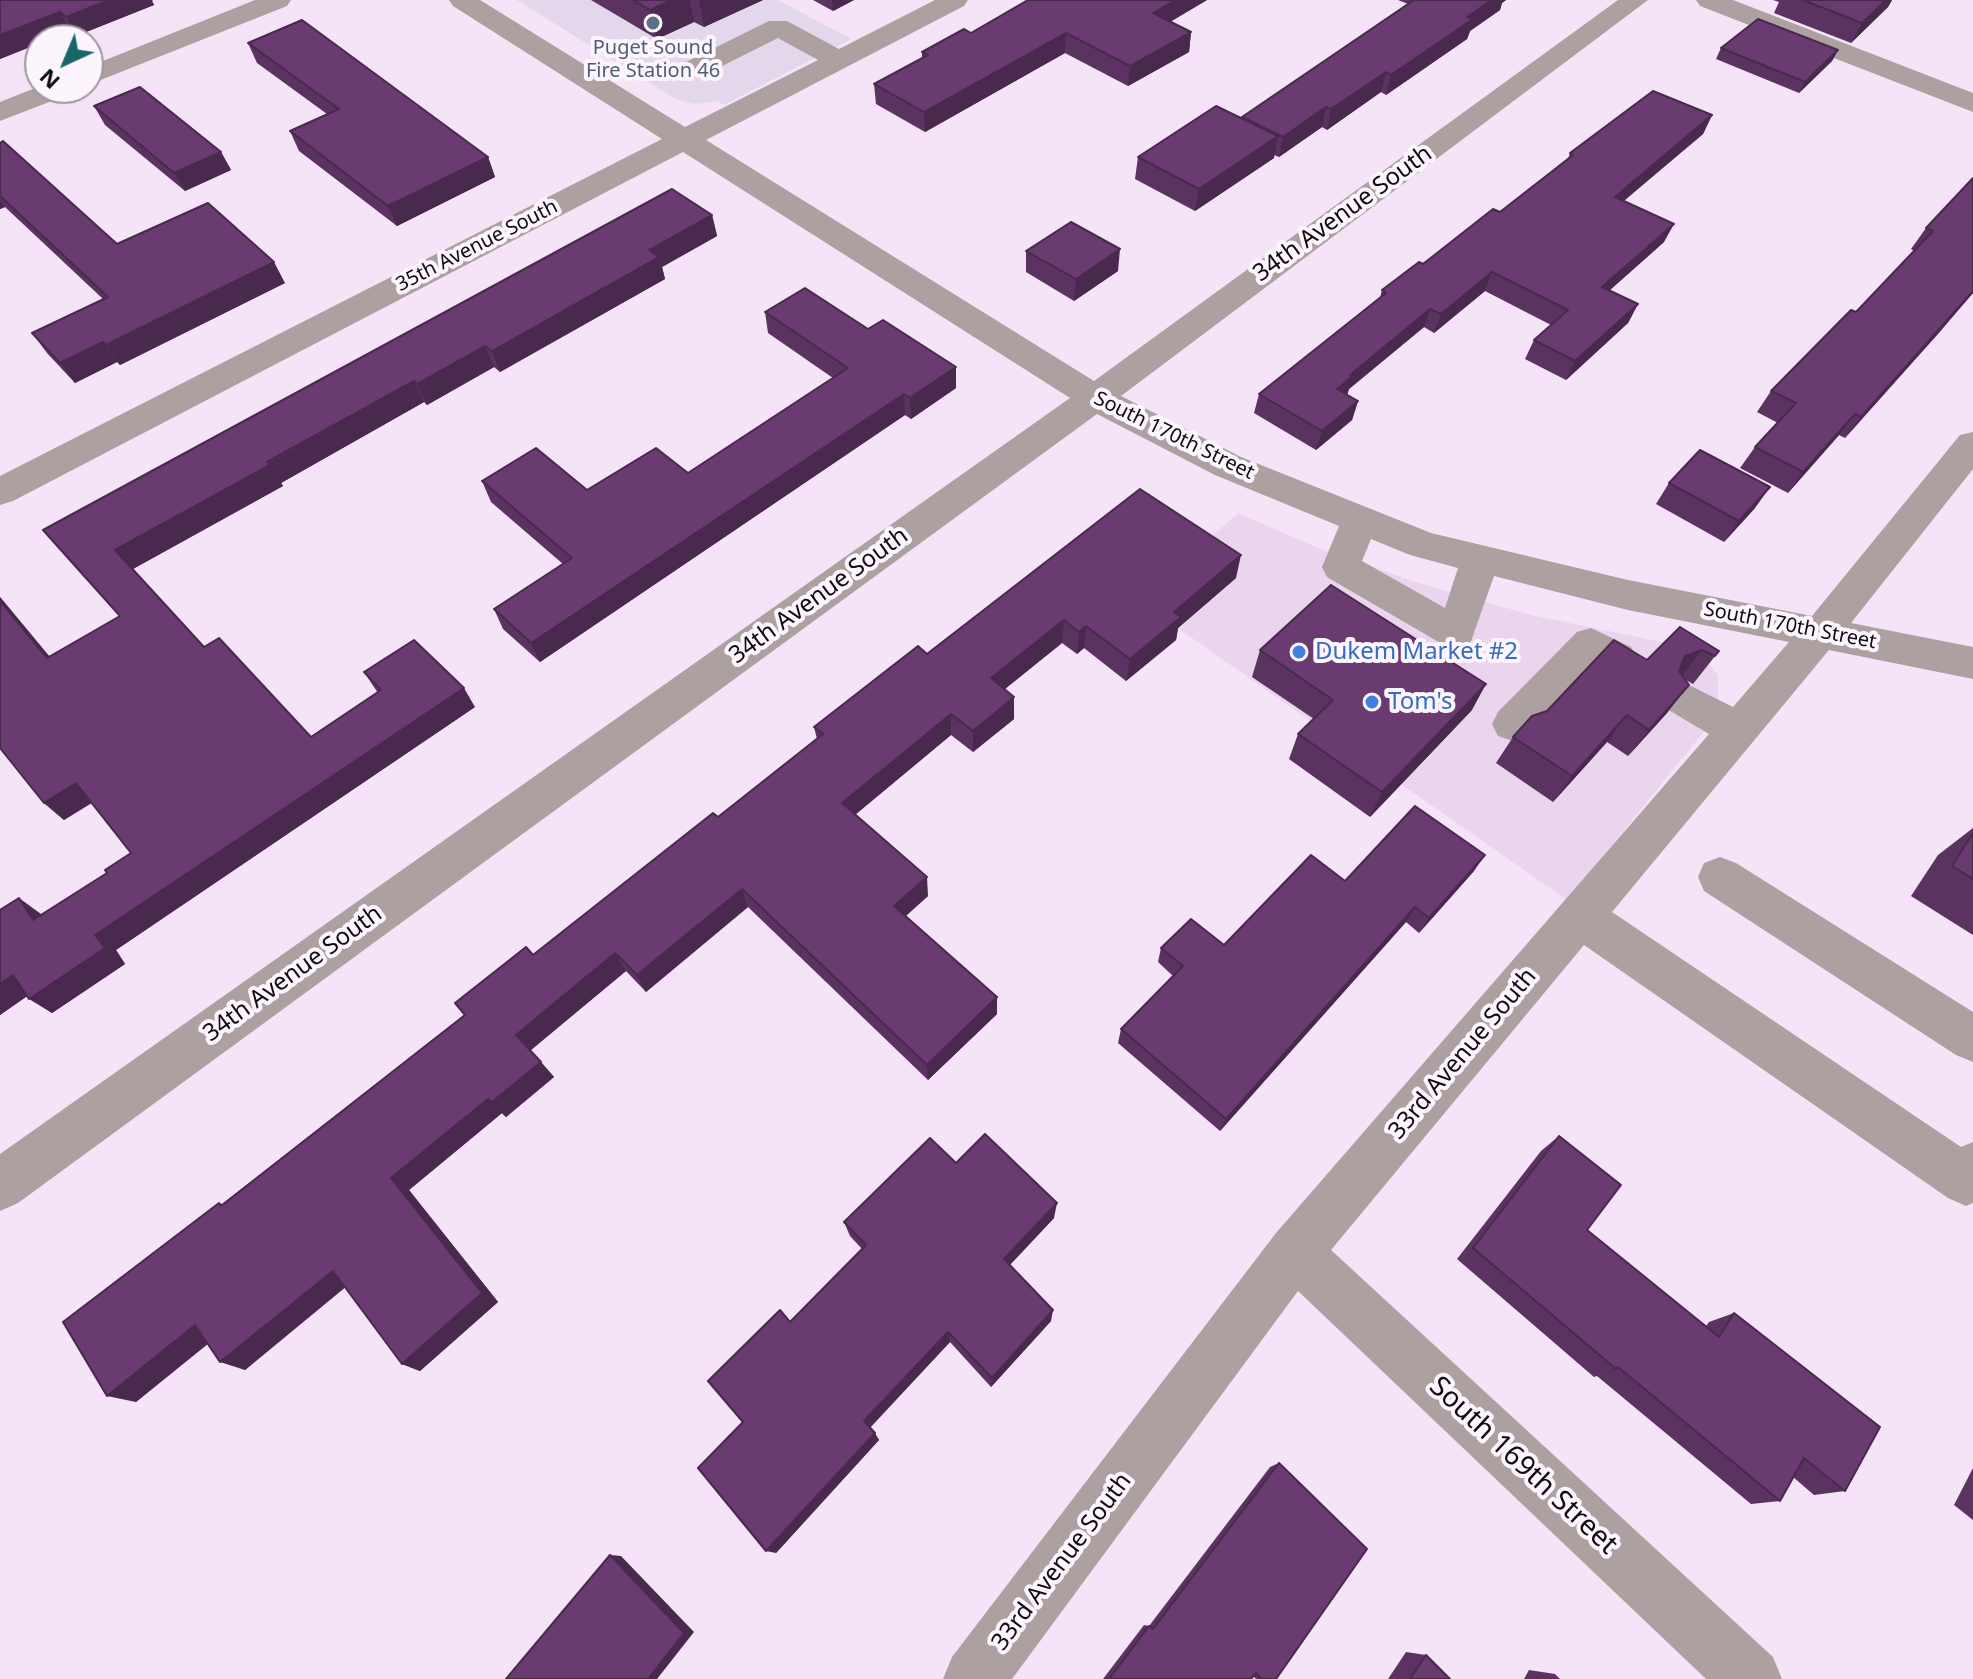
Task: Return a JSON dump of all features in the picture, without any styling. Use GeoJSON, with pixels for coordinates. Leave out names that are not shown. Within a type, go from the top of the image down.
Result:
{"type":"FeatureCollection","features":[{"type":"Feature","properties":{"kind":"street"},"geometry":{"type":"LineString","coordinates":[[104,71],[278,0]]}},
{"type":"Feature","properties":{"kind":"street","name":"South 170th Street"},"geometry":{"type":"LineString","coordinates":[[462,0],[1095,398],[1228,466],[1423,545],[1628,595],[1973,663]]}},
{"type":"Feature","properties":{"kind":"street","name":"35th Avenue South"},"geometry":{"type":"LineString","coordinates":[[0,492],[955,0]]}},
{"type":"Feature","properties":{"kind":"street","name":"34th Avenue South"},"geometry":{"type":"LineString","coordinates":[[0,1185],[1095,398],[1635,0]]}},
{"type":"Feature","properties":{"kind":"street"},"geometry":{"type":"LineString","coordinates":[[1709,0],[1973,103]]}},
{"type":"Feature","properties":{"kind":"street"},"geometry":{"type":"LineString","coordinates":[[692,70],[778,27],[839,60]]}},
{"type":"Feature","properties":{"kind":"street"},"geometry":{"type":"LineString","coordinates":[[0,112],[24,102]]}},
{"type":"Feature","properties":{"kind":"street","name":"33rd Avenue South"},"geometry":{"type":"LineString","coordinates":[[974,1679],[1295,1252],[1822,631],[1973,444]]}},
{"type":"Feature","properties":{"kind":"street"},"geometry":{"type":"LineString","coordinates":[[1360,520],[1341,567],[1456,633],[1480,559]]}},
{"type":"Feature","properties":{"kind":"street"},"geometry":{"type":"LineString","coordinates":[[1513,724],[1591,643],[1630,666],[1628,595]]}},
{"type":"Feature","properties":{"kind":"street"},"geometry":{"type":"LineString","coordinates":[[1681,697],[1737,730]]}},
{"type":"Feature","properties":{"kind":"street"},"geometry":{"type":"LineString","coordinates":[[1720,877],[1973,1039]]}},
{"type":"Feature","properties":{"kind":"street"},"geometry":{"type":"LineString","coordinates":[[1580,916],[1966,1180],[1973,1167]]}},
{"type":"Feature","properties":{"kind":"street","name":"South 169th Street"},"geometry":{"type":"LineString","coordinates":[[1295,1252],[1751,1679]]}},
{"type":"Feature","properties":{"kind":"shaded area"},"geometry":{"type":"Polygon","coordinates":[[[517,0],[778,0],[851,39],[724,105],[717,101],[694,104],[677,100],[517,0]]]}},
{"type":"Feature","properties":{"kind":"shaded area"},"geometry":{"type":"Polygon","coordinates":[[[1238,513],[1318,548],[1419,583],[1535,616],[1682,646],[1700,654],[1718,675],[1718,700],[1711,723],[1567,900],[1139,601],[1238,513]]]}},
{"type":"Feature","properties":{"kind":"building"},"geometry":{"type":"Polygon","coordinates":[[[0,0],[109,0],[66,17],[60,12],[0,35],[0,0]]]}},
{"type":"Feature","properties":{"kind":"building"},"geometry":{"type":"Polygon","coordinates":[[[633,0],[672,0],[650,10],[633,0]]]}},
{"type":"Feature","properties":{"kind":"building"},"geometry":{"type":"Polygon","coordinates":[[[1028,0],[1176,0],[1153,13],[1191,32],[1130,66],[1066,33],[924,112],[874,84],[928,55],[922,52],[964,29],[971,33],[1028,0]]]}},
{"type":"Feature","properties":{"kind":"building"},"geometry":{"type":"Polygon","coordinates":[[[1414,0],[1492,0],[1467,17],[1473,19],[1391,75],[1386,72],[1331,109],[1326,107],[1283,137],[1242,117],[1414,0]]]}},
{"type":"Feature","properties":{"kind":"building"},"geometry":{"type":"Polygon","coordinates":[[[1803,0],[1886,0],[1862,23],[1803,0]]]}},
{"type":"Feature","properties":{"kind":"building"},"geometry":{"type":"Polygon","coordinates":[[[1758,19],[1838,50],[1805,82],[1721,48],[1758,19]]]}},
{"type":"Feature","properties":{"kind":"building"},"geometry":{"type":"Polygon","coordinates":[[[302,20],[488,157],[388,206],[290,131],[339,109],[248,43],[302,20]]]}},
{"type":"Feature","properties":{"kind":"building"},"geometry":{"type":"Polygon","coordinates":[[[140,87],[221,152],[174,173],[94,106],[140,87]]]}},
{"type":"Feature","properties":{"kind":"building"},"geometry":{"type":"Polygon","coordinates":[[[1653,91],[1712,115],[1615,197],[1674,224],[1602,287],[1638,304],[1575,361],[1534,340],[1568,310],[1492,272],[1441,314],[1430,309],[1350,375],[1353,376],[1337,389],[1358,401],[1322,431],[1259,394],[1386,293],[1382,290],[1419,262],[1423,264],[1493,209],[1500,212],[1573,155],[1570,153],[1653,91]]]}},
{"type":"Feature","properties":{"kind":"building"},"geometry":{"type":"Polygon","coordinates":[[[1216,106],[1278,136],[1199,189],[1138,157],[1216,106]]]}},
{"type":"Feature","properties":{"kind":"building"},"geometry":{"type":"Polygon","coordinates":[[[3,141],[117,244],[208,203],[274,262],[106,345],[103,342],[60,363],[32,333],[108,297],[0,196],[0,143],[3,141]]]}},
{"type":"Feature","properties":{"kind":"building"},"geometry":{"type":"Polygon","coordinates":[[[1973,178],[1973,291],[1861,417],[1855,414],[1803,472],[1755,447],[1796,403],[1771,391],[1851,310],[1856,312],[1933,231],[1926,228],[1973,178]]]}},
{"type":"Feature","properties":{"kind":"building"},"geometry":{"type":"Polygon","coordinates":[[[672,189],[712,215],[649,250],[659,257],[492,351],[485,346],[417,384],[414,381],[115,550],[204,647],[219,638],[311,737],[381,690],[364,672],[414,640],[464,688],[95,935],[105,948],[29,999],[13,975],[0,984],[0,910],[19,898],[33,920],[107,873],[105,870],[131,853],[76,783],[44,803],[0,748],[0,601],[47,658],[120,616],[43,530],[672,189]]]}},
{"type":"Feature","properties":{"kind":"building"},"geometry":{"type":"Polygon","coordinates":[[[1071,222],[1120,249],[1076,279],[1026,251],[1071,222]]]}},
{"type":"Feature","properties":{"kind":"building"},"geometry":{"type":"Polygon","coordinates":[[[805,288],[868,329],[883,320],[956,367],[910,398],[904,394],[531,643],[494,609],[572,558],[482,481],[536,448],[587,490],[656,448],[688,473],[848,368],[765,312],[805,288]]]}},
{"type":"Feature","properties":{"kind":"building"},"geometry":{"type":"Polygon","coordinates":[[[1700,450],[1770,487],[1739,521],[1669,483],[1700,450]]]}},
{"type":"Feature","properties":{"kind":"building"},"geometry":{"type":"Polygon","coordinates":[[[1140,489],[1241,555],[1174,612],[1181,617],[1130,659],[1086,626],[1079,632],[1064,620],[991,678],[1014,697],[973,731],[951,714],[842,803],[927,877],[894,906],[997,997],[927,1065],[742,889],[637,975],[615,953],[516,1035],[541,1062],[492,1102],[488,1099],[391,1178],[482,1293],[402,1364],[333,1271],[220,1362],[195,1325],[107,1396],[63,1322],[219,1203],[221,1206],[465,1015],[455,1003],[526,947],[533,955],[713,813],[718,817],[823,734],[814,727],[918,646],[927,654],[1140,489]]]}},
{"type":"Feature","properties":{"kind":"building"},"geometry":{"type":"Polygon","coordinates":[[[1331,585],[1486,684],[1382,792],[1298,734],[1333,700],[1260,650],[1331,585]]]}},
{"type":"Feature","properties":{"kind":"building"},"geometry":{"type":"Polygon","coordinates":[[[1680,627],[1719,651],[1715,656],[1702,650],[1685,656],[1679,671],[1689,685],[1649,730],[1627,715],[1572,776],[1513,737],[1532,716],[1547,711],[1614,640],[1647,660],[1680,627]]]}},
{"type":"Feature","properties":{"kind":"building"},"geometry":{"type":"Polygon","coordinates":[[[1415,806],[1485,855],[1429,918],[1415,907],[1226,1119],[1121,1029],[1183,966],[1161,948],[1191,919],[1224,945],[1311,855],[1345,881],[1415,806]]]}},
{"type":"Feature","properties":{"kind":"building"},"geometry":{"type":"Polygon","coordinates":[[[1973,833],[1973,879],[1952,866],[1973,833]]]}},
{"type":"Feature","properties":{"kind":"building"},"geometry":{"type":"Polygon","coordinates":[[[985,1134],[1057,1203],[1004,1259],[1053,1310],[992,1378],[948,1332],[864,1421],[875,1433],[766,1551],[698,1468],[743,1422],[708,1381],[780,1310],[790,1322],[866,1245],[844,1222],[930,1138],[956,1163],[985,1134]]]}},
{"type":"Feature","properties":{"kind":"building"},"geometry":{"type":"Polygon","coordinates":[[[1559,1136],[1621,1185],[1587,1230],[1719,1337],[1734,1313],[1880,1427],[1845,1491],[1804,1458],[1780,1501],[1618,1367],[1616,1369],[1473,1248],[1559,1136]]]}},
{"type":"Feature","properties":{"kind":"building"},"geometry":{"type":"Polygon","coordinates":[[[1279,1463],[1367,1549],[1276,1679],[1262,1679],[1256,1673],[1251,1679],[1109,1679],[1149,1626],[1153,1629],[1279,1463]]]}},
{"type":"Feature","properties":{"kind":"building"},"geometry":{"type":"Polygon","coordinates":[[[610,1555],[684,1633],[648,1679],[506,1679],[610,1555]]]}},
{"type":"Feature","properties":{"kind":"building"},"geometry":{"type":"Polygon","coordinates":[[[1426,1655],[1450,1679],[1410,1679],[1426,1655]]]}},
{"type":"Feature","properties":{"kind":"place","name":"Puget Sound Fire Station 46"},"geometry":{"type":"Point","coordinates":[653,23]}},
{"type":"Feature","properties":{"kind":"place","name":"Dukem Market #2"},"geometry":{"type":"Point","coordinates":[1299,652]}},
{"type":"Feature","properties":{"kind":"place","name":"Tom's"},"geometry":{"type":"Point","coordinates":[1372,702]}}]}
